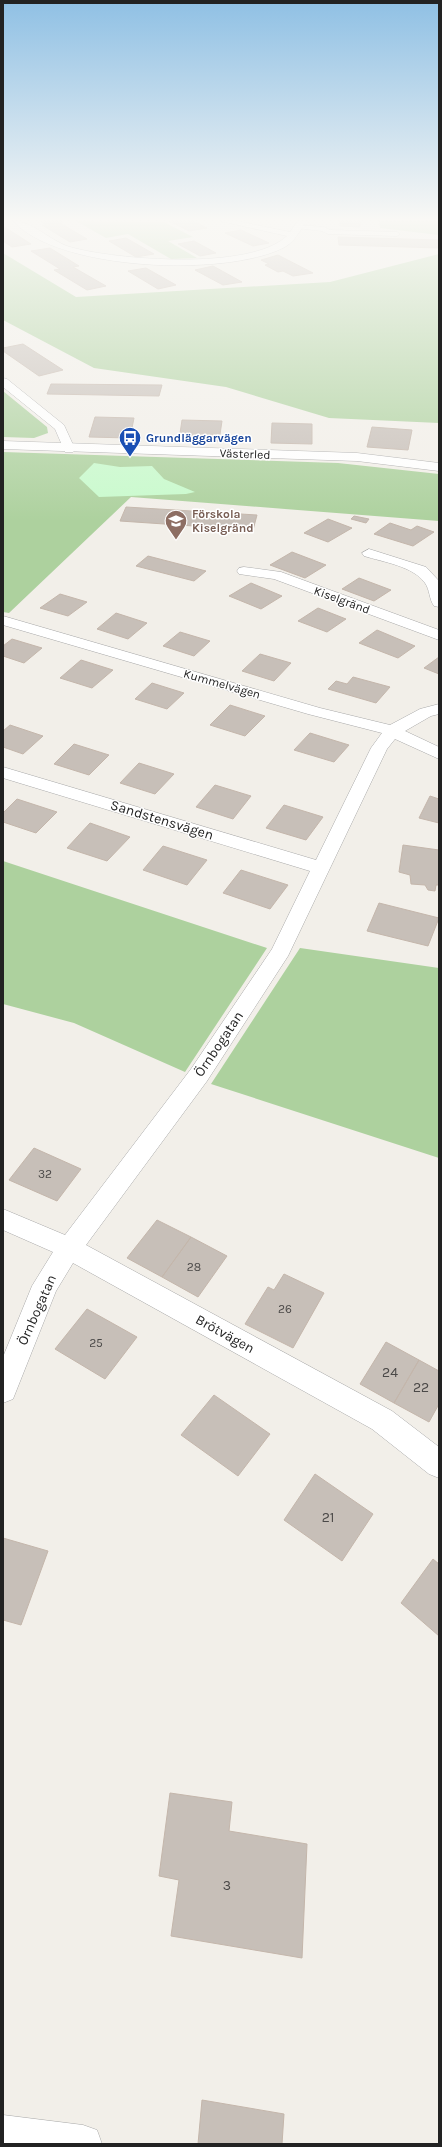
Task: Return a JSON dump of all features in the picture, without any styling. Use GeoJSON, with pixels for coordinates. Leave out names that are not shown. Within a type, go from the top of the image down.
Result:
{"type":"FeatureCollection","features":[{"type":"Feature","properties":{"kind":"street"},"geometry":{"type":"LineString","coordinates":[[3,381],[60,427],[69,449]]}},
{"type":"Feature","properties":{"kind":"street","name":"Västerled"},"geometry":{"type":"LineString","coordinates":[[3,446],[357,457],[439,467]]}},
{"type":"Feature","properties":{"kind":"street"},"geometry":{"type":"LineString","coordinates":[[369,553],[421,570],[433,583],[439,604]]}},
{"type":"Feature","properties":{"kind":"street","name":"Kiselgränd"},"geometry":{"type":"LineString","coordinates":[[244,571],[276,575],[439,636]]}},
{"type":"Feature","properties":{"kind":"street","name":"Kummelvägen"},"geometry":{"type":"LineString","coordinates":[[3,620],[314,711],[392,731],[439,754]]}},
{"type":"Feature","properties":{"kind":"street","name":"Örnbogatan"},"geometry":{"type":"LineString","coordinates":[[3,1390],[45,1286],[69,1248],[199,1075],[281,950],[379,748],[392,731],[426,712],[439,709]]}},
{"type":"Feature","properties":{"kind":"street","name":"Sandstensvägen"},"geometry":{"type":"LineString","coordinates":[[3,772],[321,868]]}},
{"type":"Feature","properties":{"kind":"street","name":"Brötvägen"},"geometry":{"type":"LineString","coordinates":[[3,1219],[69,1248],[382,1420],[439,1464]]}},
{"type":"Feature","properties":{"kind":"street"},"geometry":{"type":"LineString","coordinates":[[3,2134],[83,2144]]}},
{"type":"Feature","properties":{"kind":"green space"},"geometry":{"type":"Polygon","coordinates":[[[5,321],[439,321],[439,423],[329,418],[226,387],[94,368],[5,321]]]}},
{"type":"Feature","properties":{"kind":"green space"},"geometry":{"type":"Polygon","coordinates":[[[3,391],[47,427],[48,433],[34,438],[3,437],[3,391]]]}},
{"type":"Feature","properties":{"kind":"green space"},"geometry":{"type":"Polygon","coordinates":[[[3,452],[338,463],[439,474],[439,521],[131,497],[9,613],[3,612],[3,452]]]}},
{"type":"Feature","properties":{"kind":"green space"},"geometry":{"type":"Polygon","coordinates":[[[94,463],[120,467],[152,466],[164,479],[195,492],[186,494],[99,497],[79,478],[94,463]]]}},
{"type":"Feature","properties":{"kind":"green space"},"geometry":{"type":"Polygon","coordinates":[[[3,861],[267,948],[185,1072],[74,1023],[3,1004],[3,861]]]}},
{"type":"Feature","properties":{"kind":"green space"},"geometry":{"type":"Polygon","coordinates":[[[300,948],[439,968],[439,1158],[211,1084],[300,948]]]}},
{"type":"Feature","properties":{"kind":"building"},"geometry":{"type":"Polygon","coordinates":[[[23,344],[63,370],[39,376],[3,351],[3,348],[23,344]]]}},
{"type":"Feature","properties":{"kind":"building"},"geometry":{"type":"Polygon","coordinates":[[[51,384],[162,385],[159,396],[47,394],[51,384]]]}},
{"type":"Feature","properties":{"kind":"building"},"geometry":{"type":"Polygon","coordinates":[[[95,417],[134,418],[130,438],[89,437],[95,417]]]}},
{"type":"Feature","properties":{"kind":"building"},"geometry":{"type":"Polygon","coordinates":[[[182,420],[222,421],[219,441],[179,440],[182,420]]]}},
{"type":"Feature","properties":{"kind":"building"},"geometry":{"type":"Polygon","coordinates":[[[272,423],[312,424],[312,444],[271,443],[272,423]]]}},
{"type":"Feature","properties":{"kind":"building"},"geometry":{"type":"Polygon","coordinates":[[[372,427],[412,430],[408,450],[367,447],[372,427]]]}},
{"type":"Feature","properties":{"kind":"building"},"geometry":{"type":"Polygon","coordinates":[[[126,507],[257,515],[253,530],[120,521],[126,507]]]}},
{"type":"Feature","properties":{"kind":"building"},"geometry":{"type":"Polygon","coordinates":[[[354,516],[369,519],[366,523],[351,519],[354,516]]]}},
{"type":"Feature","properties":{"kind":"building"},"geometry":{"type":"Polygon","coordinates":[[[328,519],[352,528],[328,542],[304,533],[328,519]]]}},
{"type":"Feature","properties":{"kind":"building"},"geometry":{"type":"Polygon","coordinates":[[[390,523],[411,530],[417,526],[434,532],[413,546],[374,534],[390,523]]]}},
{"type":"Feature","properties":{"kind":"building"},"geometry":{"type":"Polygon","coordinates":[[[292,552],[326,565],[305,578],[270,565],[292,552]]]}},
{"type":"Feature","properties":{"kind":"building"},"geometry":{"type":"Polygon","coordinates":[[[148,556],[206,571],[194,581],[136,566],[148,556]]]}},
{"type":"Feature","properties":{"kind":"building"},"geometry":{"type":"Polygon","coordinates":[[[359,578],[391,590],[374,601],[342,589],[359,578]]]}},
{"type":"Feature","properties":{"kind":"building"},"geometry":{"type":"Polygon","coordinates":[[[251,583],[282,596],[261,609],[229,596],[251,583]]]}},
{"type":"Feature","properties":{"kind":"building"},"geometry":{"type":"Polygon","coordinates":[[[60,594],[87,602],[68,616],[40,608],[60,594]]]}},
{"type":"Feature","properties":{"kind":"building"},"geometry":{"type":"Polygon","coordinates":[[[318,608],[346,619],[327,632],[298,621],[318,608]]]}},
{"type":"Feature","properties":{"kind":"building"},"geometry":{"type":"Polygon","coordinates":[[[116,613],[147,623],[128,639],[97,629],[116,613]]]}},
{"type":"Feature","properties":{"kind":"building"},"geometry":{"type":"Polygon","coordinates":[[[377,630],[415,646],[398,658],[359,643],[377,630]]]}},
{"type":"Feature","properties":{"kind":"building"},"geometry":{"type":"Polygon","coordinates":[[[180,632],[210,641],[194,656],[163,646],[180,632]]]}},
{"type":"Feature","properties":{"kind":"building"},"geometry":{"type":"Polygon","coordinates":[[[12,639],[42,648],[24,663],[3,656],[3,646],[12,639]]]}},
{"type":"Feature","properties":{"kind":"building"},"geometry":{"type":"Polygon","coordinates":[[[260,654],[291,663],[274,681],[242,671],[260,654]]]}},
{"type":"Feature","properties":{"kind":"building"},"geometry":{"type":"Polygon","coordinates":[[[439,657],[439,674],[424,668],[439,657]]]}},
{"type":"Feature","properties":{"kind":"building"},"geometry":{"type":"Polygon","coordinates":[[[81,660],[113,670],[92,688],[60,678],[81,660]]]}},
{"type":"Feature","properties":{"kind":"building"},"geometry":{"type":"Polygon","coordinates":[[[353,677],[390,687],[376,703],[328,689],[336,681],[347,684],[353,677]]]}},
{"type":"Feature","properties":{"kind":"building"},"geometry":{"type":"Polygon","coordinates":[[[152,683],[184,693],[167,709],[135,699],[152,683]]]}},
{"type":"Feature","properties":{"kind":"building"},"geometry":{"type":"Polygon","coordinates":[[[230,705],[265,716],[245,736],[210,725],[230,705]]]}},
{"type":"Feature","properties":{"kind":"building"},"geometry":{"type":"Polygon","coordinates":[[[10,725],[43,736],[23,754],[3,747],[3,731],[10,725]]]}},
{"type":"Feature","properties":{"kind":"building"},"geometry":{"type":"Polygon","coordinates":[[[310,733],[349,745],[334,762],[294,750],[310,733]]]}},
{"type":"Feature","properties":{"kind":"building"},"geometry":{"type":"Polygon","coordinates":[[[74,744],[109,755],[89,775],[54,764],[74,744]]]}},
{"type":"Feature","properties":{"kind":"building"},"geometry":{"type":"Polygon","coordinates":[[[139,763],[174,774],[155,794],[120,783],[139,763]]]}},
{"type":"Feature","properties":{"kind":"building"},"geometry":{"type":"Polygon","coordinates":[[[215,785],[251,796],[233,819],[196,807],[215,785]]]}},
{"type":"Feature","properties":{"kind":"building"},"geometry":{"type":"Polygon","coordinates":[[[430,796],[439,799],[439,823],[419,818],[430,796]]]}},
{"type":"Feature","properties":{"kind":"building"},"geometry":{"type":"Polygon","coordinates":[[[17,799],[57,812],[36,833],[3,822],[3,813],[17,799]]]}},
{"type":"Feature","properties":{"kind":"building"},"geometry":{"type":"Polygon","coordinates":[[[284,805],[323,817],[306,840],[266,828],[284,805]]]}},
{"type":"Feature","properties":{"kind":"building"},"geometry":{"type":"Polygon","coordinates":[[[90,823],[130,837],[107,861],[67,848],[90,823]]]}},
{"type":"Feature","properties":{"kind":"building"},"geometry":{"type":"Polygon","coordinates":[[[403,845],[439,850],[439,885],[436,885],[435,891],[428,890],[425,885],[411,884],[410,875],[399,872],[403,845]]]}},
{"type":"Feature","properties":{"kind":"building"},"geometry":{"type":"Polygon","coordinates":[[[163,846],[207,860],[187,885],[143,870],[163,846]]]}},
{"type":"Feature","properties":{"kind":"building"},"geometry":{"type":"Polygon","coordinates":[[[241,870],[288,885],[270,909],[223,893],[241,870]]]}},
{"type":"Feature","properties":{"kind":"building"},"geometry":{"type":"Polygon","coordinates":[[[379,903],[439,918],[428,946],[367,931],[379,903]]]}},
{"type":"Feature","properties":{"kind":"building"},"geometry":{"type":"Polygon","coordinates":[[[34,1148],[81,1169],[57,1201],[9,1180],[34,1148]]]}},
{"type":"Feature","properties":{"kind":"building"},"geometry":{"type":"Polygon","coordinates":[[[157,1220],[191,1237],[162,1277],[127,1258],[157,1220]]]}},
{"type":"Feature","properties":{"kind":"building"},"geometry":{"type":"Polygon","coordinates":[[[191,1237],[227,1256],[198,1297],[162,1277],[191,1237]]]}},
{"type":"Feature","properties":{"kind":"building"},"geometry":{"type":"Polygon","coordinates":[[[284,1274],[324,1293],[293,1348],[245,1324],[268,1287],[274,1290],[284,1274]]]}},
{"type":"Feature","properties":{"kind":"building"},"geometry":{"type":"Polygon","coordinates":[[[87,1309],[137,1337],[105,1379],[55,1349],[87,1309]]]}},
{"type":"Feature","properties":{"kind":"building"},"geometry":{"type":"Polygon","coordinates":[[[386,1342],[419,1360],[394,1403],[360,1384],[386,1342]]]}},
{"type":"Feature","properties":{"kind":"building"},"geometry":{"type":"Polygon","coordinates":[[[419,1360],[439,1371],[439,1404],[429,1422],[394,1403],[419,1360]]]}},
{"type":"Feature","properties":{"kind":"building"},"geometry":{"type":"Polygon","coordinates":[[[214,1395],[270,1434],[238,1476],[181,1435],[214,1395]]]}},
{"type":"Feature","properties":{"kind":"building"},"geometry":{"type":"Polygon","coordinates":[[[315,1474],[373,1514],[342,1561],[284,1520],[315,1474]]]}},
{"type":"Feature","properties":{"kind":"building"},"geometry":{"type":"Polygon","coordinates":[[[3,1538],[48,1551],[21,1625],[3,1620],[3,1538]]]}},
{"type":"Feature","properties":{"kind":"building"},"geometry":{"type":"Polygon","coordinates":[[[433,1559],[439,1564],[439,1636],[401,1603],[433,1559]]]}},
{"type":"Feature","properties":{"kind":"building"},"geometry":{"type":"Polygon","coordinates":[[[170,1793],[232,1802],[229,1831],[307,1844],[302,1958],[171,1936],[179,1880],[159,1876],[170,1793]]]}},
{"type":"Feature","properties":{"kind":"building"},"geometry":{"type":"Polygon","coordinates":[[[202,2100],[284,2114],[282,2144],[198,2144],[202,2100]]]}},
{"type":"Feature","properties":{"kind":"place","name":"Grundläggarvägen"},"geometry":{"type":"Point","coordinates":[130,458]}},
{"type":"Feature","properties":{"kind":"place","name":"Förskola Kiselgränd"},"geometry":{"type":"Point","coordinates":[176,540]}}]}
